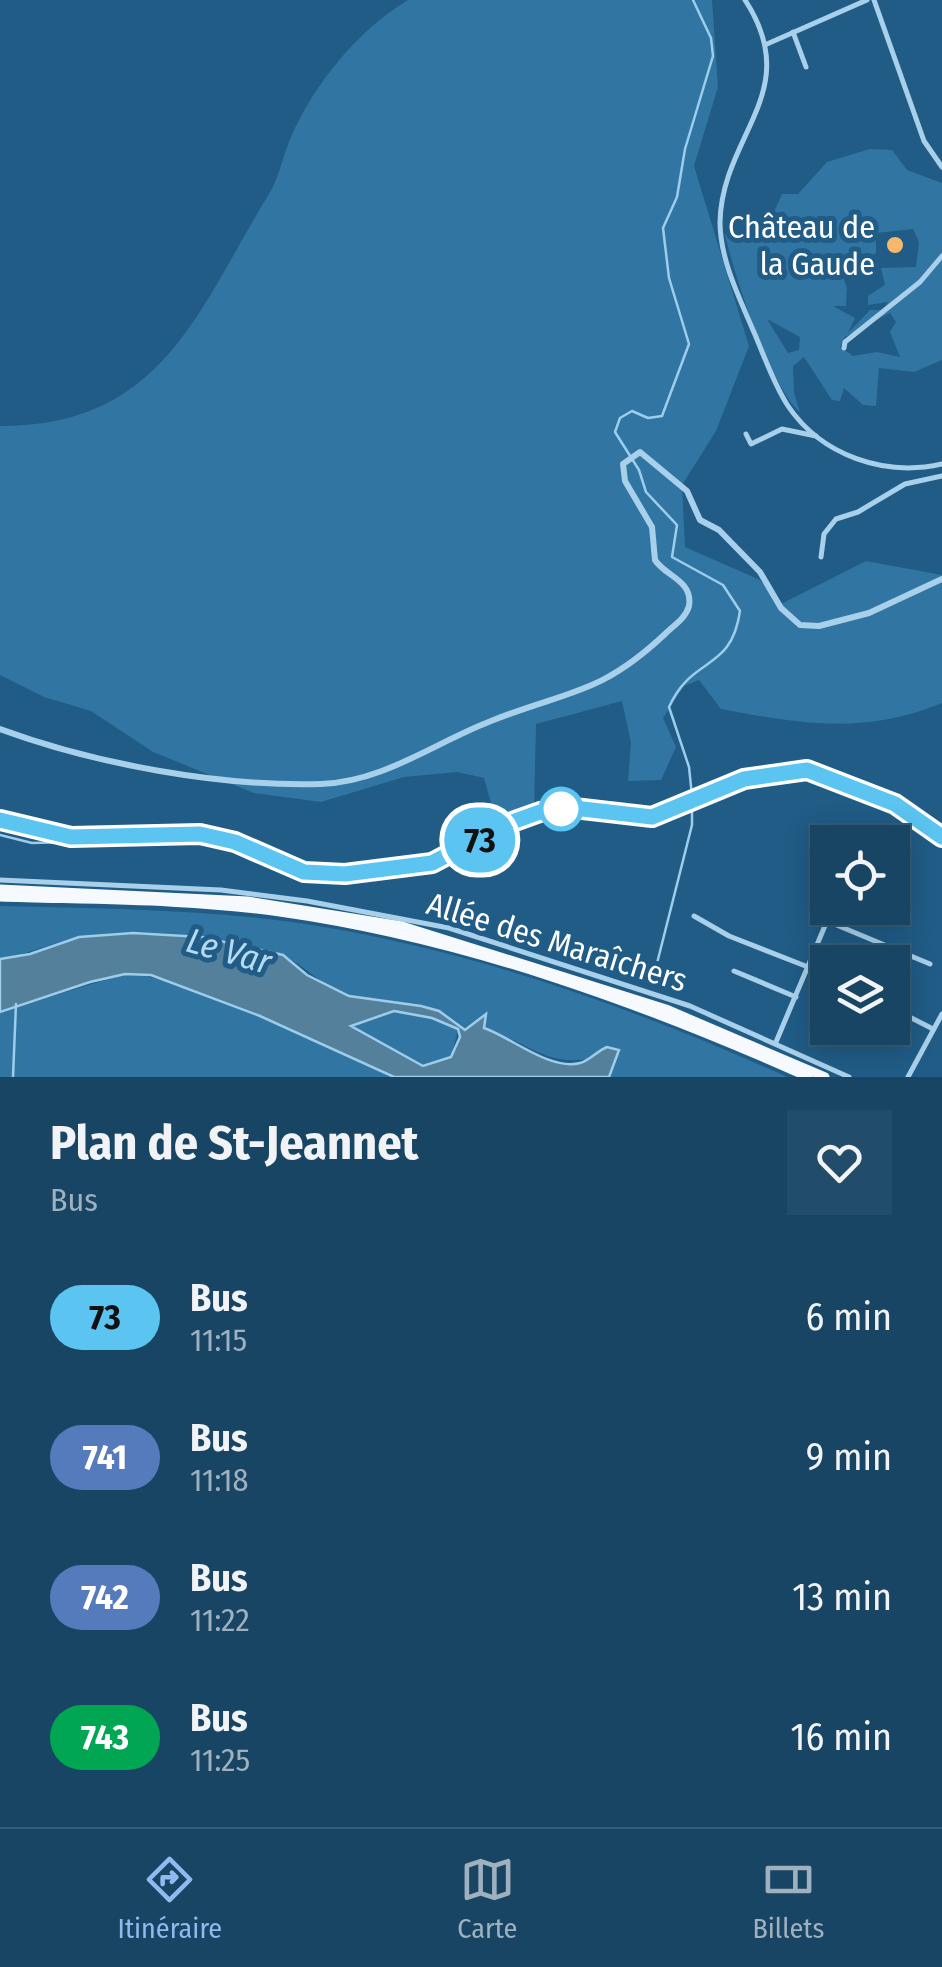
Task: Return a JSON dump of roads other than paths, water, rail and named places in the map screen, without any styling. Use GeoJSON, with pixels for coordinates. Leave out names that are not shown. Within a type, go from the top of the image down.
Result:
{"type":"FeatureCollection","features":[{"type":"Feature","properties":{"kind":"highway"},"geometry":{"type":"LineString","coordinates":[[0,893],[208,905],[385,931],[482,956],[664,1017],[808,1077]]}},
{"type":"Feature","properties":{"kind":"highway"},"geometry":{"type":"LineString","coordinates":[[0,893],[248,901],[402,926],[666,1010],[825,1077]]}},
{"type":"Feature","properties":{"kind":"main road"},"geometry":{"type":"LineString","coordinates":[[0,820],[71,837],[200,834],[235,842],[296,869],[328,875],[432,863],[504,825],[552,810],[586,808],[645,818],[759,774],[819,771],[895,804],[942,837]]}},
{"type":"Feature","properties":{"kind":"street"},"geometry":{"type":"LineString","coordinates":[[745,0],[767,44],[763,100],[725,187],[720,228],[735,288],[786,402],[816,436]]}},
{"type":"Feature","properties":{"kind":"street"},"geometry":{"type":"LineString","coordinates":[[767,44],[871,0],[924,140],[942,167]]}},
{"type":"Feature","properties":{"kind":"street"},"geometry":{"type":"LineString","coordinates":[[793,32],[806,67]]}},
{"type":"Feature","properties":{"kind":"street"},"geometry":{"type":"LineString","coordinates":[[844,348],[845,342],[920,282],[942,256]]}},
{"type":"Feature","properties":{"kind":"street"},"geometry":{"type":"LineString","coordinates":[[746,434],[751,444],[782,429],[816,436],[886,469],[942,464]]}},
{"type":"Feature","properties":{"kind":"street"},"geometry":{"type":"LineString","coordinates":[[0,729],[92,755],[231,780],[342,783],[385,771],[492,720],[600,684],[638,659],[685,615],[689,604],[684,584],[655,560],[652,527],[625,481],[623,464],[636,453],[645,455],[684,488],[700,520],[719,530],[760,572],[780,608],[800,625],[819,626],[869,613],[942,579]]}},
{"type":"Feature","properties":{"kind":"street"},"geometry":{"type":"LineString","coordinates":[[821,557],[824,534],[836,519],[858,512],[905,484],[942,476]]}},
{"type":"Feature","properties":{"kind":"street","name":"Allée des Maraîchers"},"geometry":{"type":"LineString","coordinates":[[0,880],[221,890],[322,903],[449,928],[690,1006],[849,1077]]}},
{"type":"Feature","properties":{"kind":"street"},"geometry":{"type":"LineString","coordinates":[[694,916],[729,936],[808,968]]}},
{"type":"Feature","properties":{"kind":"street"},"geometry":{"type":"LineString","coordinates":[[776,1042],[828,921],[930,964]]}},
{"type":"Feature","properties":{"kind":"street"},"geometry":{"type":"LineString","coordinates":[[734,971],[796,997]]}},
{"type":"Feature","properties":{"kind":"street"},"geometry":{"type":"LineString","coordinates":[[908,1077],[942,1014]]}},
{"type":"Feature","properties":{"kind":"street"},"geometry":{"type":"LineString","coordinates":[[910,1017],[934,1029]]}},
{"type":"Feature","properties":{"kind":"water","name":"Le Var"},"geometry":{"type":"Polygon","coordinates":[[[133,933],[202,937],[283,955],[307,975],[349,996],[439,1011],[465,1030],[486,1014],[484,1028],[556,1062],[580,1063],[607,1047],[619,1050],[609,1077],[394,1077],[260,1016],[151,975],[125,974],[90,982],[0,1012],[0,959],[30,954],[79,937],[133,933]],[[394,1011],[351,1026],[423,1066],[451,1057],[460,1037],[458,1029],[432,1018],[394,1011]]]}},
{"type":"Feature","properties":{"kind":"waterway"},"geometry":{"type":"LineString","coordinates":[[692,796],[689,767],[669,707],[689,678],[728,645],[740,611],[723,585],[672,557],[677,525],[646,492],[639,470],[615,432],[620,418],[632,411],[648,418],[662,416],[689,344],[669,278],[663,228],[677,197],[685,149],[713,56],[711,38],[693,0]]}},
{"type":"Feature","properties":{"kind":"waterway"},"geometry":{"type":"LineString","coordinates":[[652,983],[692,825],[692,804]]}},
{"type":"Feature","properties":{"kind":"waterway"},"geometry":{"type":"LineString","coordinates":[[0,835],[32,843],[180,839]]}},
{"type":"Feature","properties":{"kind":"waterway"},"geometry":{"type":"LineString","coordinates":[[13,1077],[16,1004]]}},
{"type":"Feature","properties":{"kind":"place","name":"Château de la Gaude"},"geometry":{"type":"Point","coordinates":[895,245]}}]}
